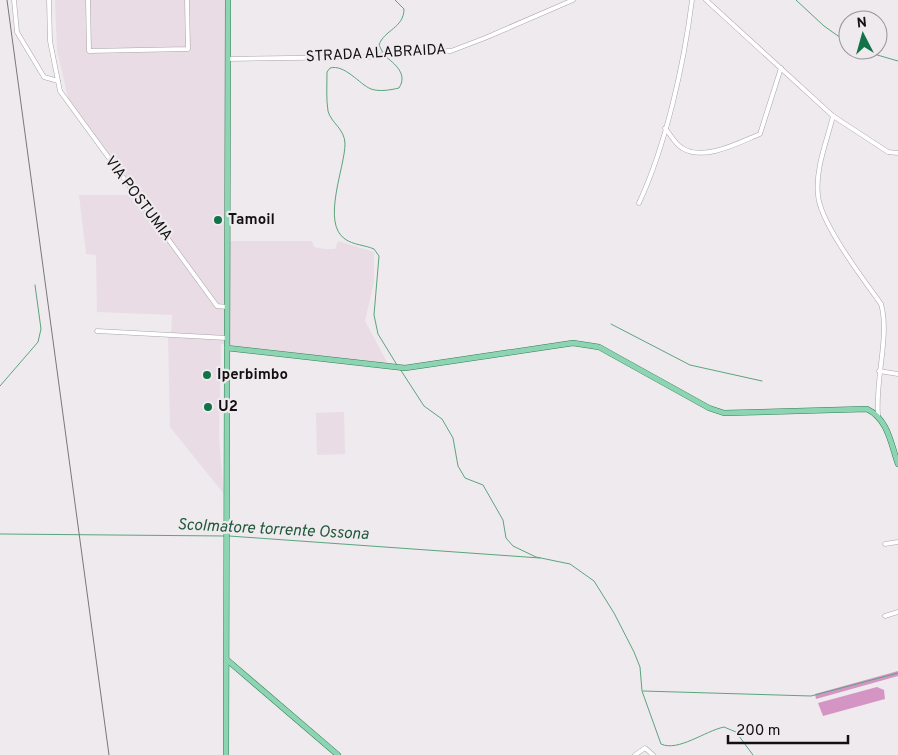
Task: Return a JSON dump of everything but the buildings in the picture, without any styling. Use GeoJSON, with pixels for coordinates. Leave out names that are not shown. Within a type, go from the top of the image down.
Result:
{"type":"FeatureCollection","features":[{"type":"Feature","properties":{"kind":"main road"},"geometry":{"type":"LineString","coordinates":[[226,755],[228,0]]}},
{"type":"Feature","properties":{"kind":"main road"},"geometry":{"type":"LineString","coordinates":[[227,348],[405,368],[567,344],[586,344],[599,348],[709,408],[724,413],[859,407],[867,409],[878,416],[884,424],[898,464]]}},
{"type":"Feature","properties":{"kind":"main road"},"geometry":{"type":"LineString","coordinates":[[226,659],[338,755]]}},
{"type":"Feature","properties":{"kind":"street"},"geometry":{"type":"LineString","coordinates":[[14,0],[17,32],[44,76],[58,81]]}},
{"type":"Feature","properties":{"kind":"street","name":"VIA POSTUMIA"},"geometry":{"type":"LineString","coordinates":[[50,0],[50,41],[60,91],[217,306],[227,307]]}},
{"type":"Feature","properties":{"kind":"street"},"geometry":{"type":"LineString","coordinates":[[88,0],[89,51],[188,49],[187,0]]}},
{"type":"Feature","properties":{"kind":"street","name":"STRADA ALABRAIDA"},"geometry":{"type":"LineString","coordinates":[[228,59],[380,56],[388,52],[407,49],[451,51],[574,0]]}},
{"type":"Feature","properties":{"kind":"street"},"geometry":{"type":"LineString","coordinates":[[639,203],[652,176],[665,128],[682,58],[692,0]]}},
{"type":"Feature","properties":{"kind":"street"},"geometry":{"type":"LineString","coordinates":[[706,0],[833,116],[888,152],[898,153]]}},
{"type":"Feature","properties":{"kind":"street"},"geometry":{"type":"LineString","coordinates":[[665,128],[681,147],[693,151],[720,151],[760,134],[781,68]]}},
{"type":"Feature","properties":{"kind":"street"},"geometry":{"type":"LineString","coordinates":[[833,116],[823,153],[818,196],[827,221],[881,304],[885,316],[878,371],[878,416]]}},
{"type":"Feature","properties":{"kind":"street"},"geometry":{"type":"LineString","coordinates":[[96,331],[227,338]]}},
{"type":"Feature","properties":{"kind":"street"},"geometry":{"type":"LineString","coordinates":[[878,371],[898,374]]}},
{"type":"Feature","properties":{"kind":"street"},"geometry":{"type":"LineString","coordinates":[[885,544],[898,542]]}},
{"type":"Feature","properties":{"kind":"street"},"geometry":{"type":"LineString","coordinates":[[885,616],[898,612]]}},
{"type":"Feature","properties":{"kind":"street"},"geometry":{"type":"LineString","coordinates":[[635,755],[644,748],[653,755]]}},
{"type":"Feature","properties":{"kind":"shaded area"},"geometry":{"type":"Polygon","coordinates":[[[55,0],[226,0],[225,241],[312,241],[314,247],[335,249],[338,241],[374,252],[374,282],[365,321],[388,364],[221,344],[219,438],[224,494],[170,427],[168,336],[171,336],[172,315],[97,312],[96,255],[86,254],[79,195],[136,195],[69,102],[57,50],[55,0]]]}},
{"type":"Feature","properties":{"kind":"shaded area"},"geometry":{"type":"Polygon","coordinates":[[[344,412],[345,454],[317,455],[316,413],[344,412]]]}},
{"type":"Feature","properties":{"kind":"shaded area"},"geometry":{"type":"Polygon","coordinates":[[[898,671],[898,676],[816,699],[815,694],[898,671]]]}},
{"type":"Feature","properties":{"kind":"shaded area"},"geometry":{"type":"Polygon","coordinates":[[[877,687],[884,690],[885,699],[823,716],[818,703],[877,687]]]}},
{"type":"Feature","properties":{"kind":"waterway"},"geometry":{"type":"LineString","coordinates":[[383,53],[379,45],[385,36],[401,21],[403,15],[404,9],[395,0]]}},
{"type":"Feature","properties":{"kind":"waterway"},"geometry":{"type":"LineString","coordinates":[[796,0],[824,26],[838,36]]}},
{"type":"Feature","properties":{"kind":"waterway"},"geometry":{"type":"LineString","coordinates":[[385,56],[396,66],[401,74],[402,78],[399,88],[381,91],[374,90],[341,69],[330,68],[327,72],[327,97],[328,111],[343,134],[345,144],[334,208],[335,221],[338,231],[345,239],[374,249],[379,256],[374,315],[378,334],[397,365]]}},
{"type":"Feature","properties":{"kind":"waterway"},"geometry":{"type":"LineString","coordinates":[[888,58],[898,61]]}},
{"type":"Feature","properties":{"kind":"waterway"},"geometry":{"type":"LineString","coordinates":[[0,386],[38,342],[41,329],[35,285]]}},
{"type":"Feature","properties":{"kind":"waterway"},"geometry":{"type":"LineString","coordinates":[[611,324],[690,365],[762,381]]}},
{"type":"Feature","properties":{"kind":"waterway"},"geometry":{"type":"LineString","coordinates":[[400,369],[424,406],[442,419],[453,438],[458,466],[465,478],[483,485],[503,520],[506,538],[513,546],[536,557],[570,564],[594,581],[614,613],[634,652],[640,667],[642,691],[661,744],[668,746],[683,743],[724,727],[736,732],[753,755]]}},
{"type":"Feature","properties":{"kind":"waterway","name":"Scolmatore torrente Ossona"},"geometry":{"type":"LineString","coordinates":[[0,534],[225,536]]}},
{"type":"Feature","properties":{"kind":"waterway","name":"Scolmatore torrente Ossona"},"geometry":{"type":"LineString","coordinates":[[229,536],[540,558]]}},
{"type":"Feature","properties":{"kind":"waterway"},"geometry":{"type":"LineString","coordinates":[[643,691],[811,696],[898,673]]}},
{"type":"Feature","properties":{"kind":"railway"},"geometry":{"type":"LineString","coordinates":[[7,0],[109,755]]}},
{"type":"Feature","properties":{"kind":"place","name":"Tamoil"},"geometry":{"type":"Point","coordinates":[218,220]}},
{"type":"Feature","properties":{"kind":"place","name":"Iperbimbo"},"geometry":{"type":"Point","coordinates":[207,375]}},
{"type":"Feature","properties":{"kind":"place","name":"U2"},"geometry":{"type":"Point","coordinates":[208,407]}}]}
